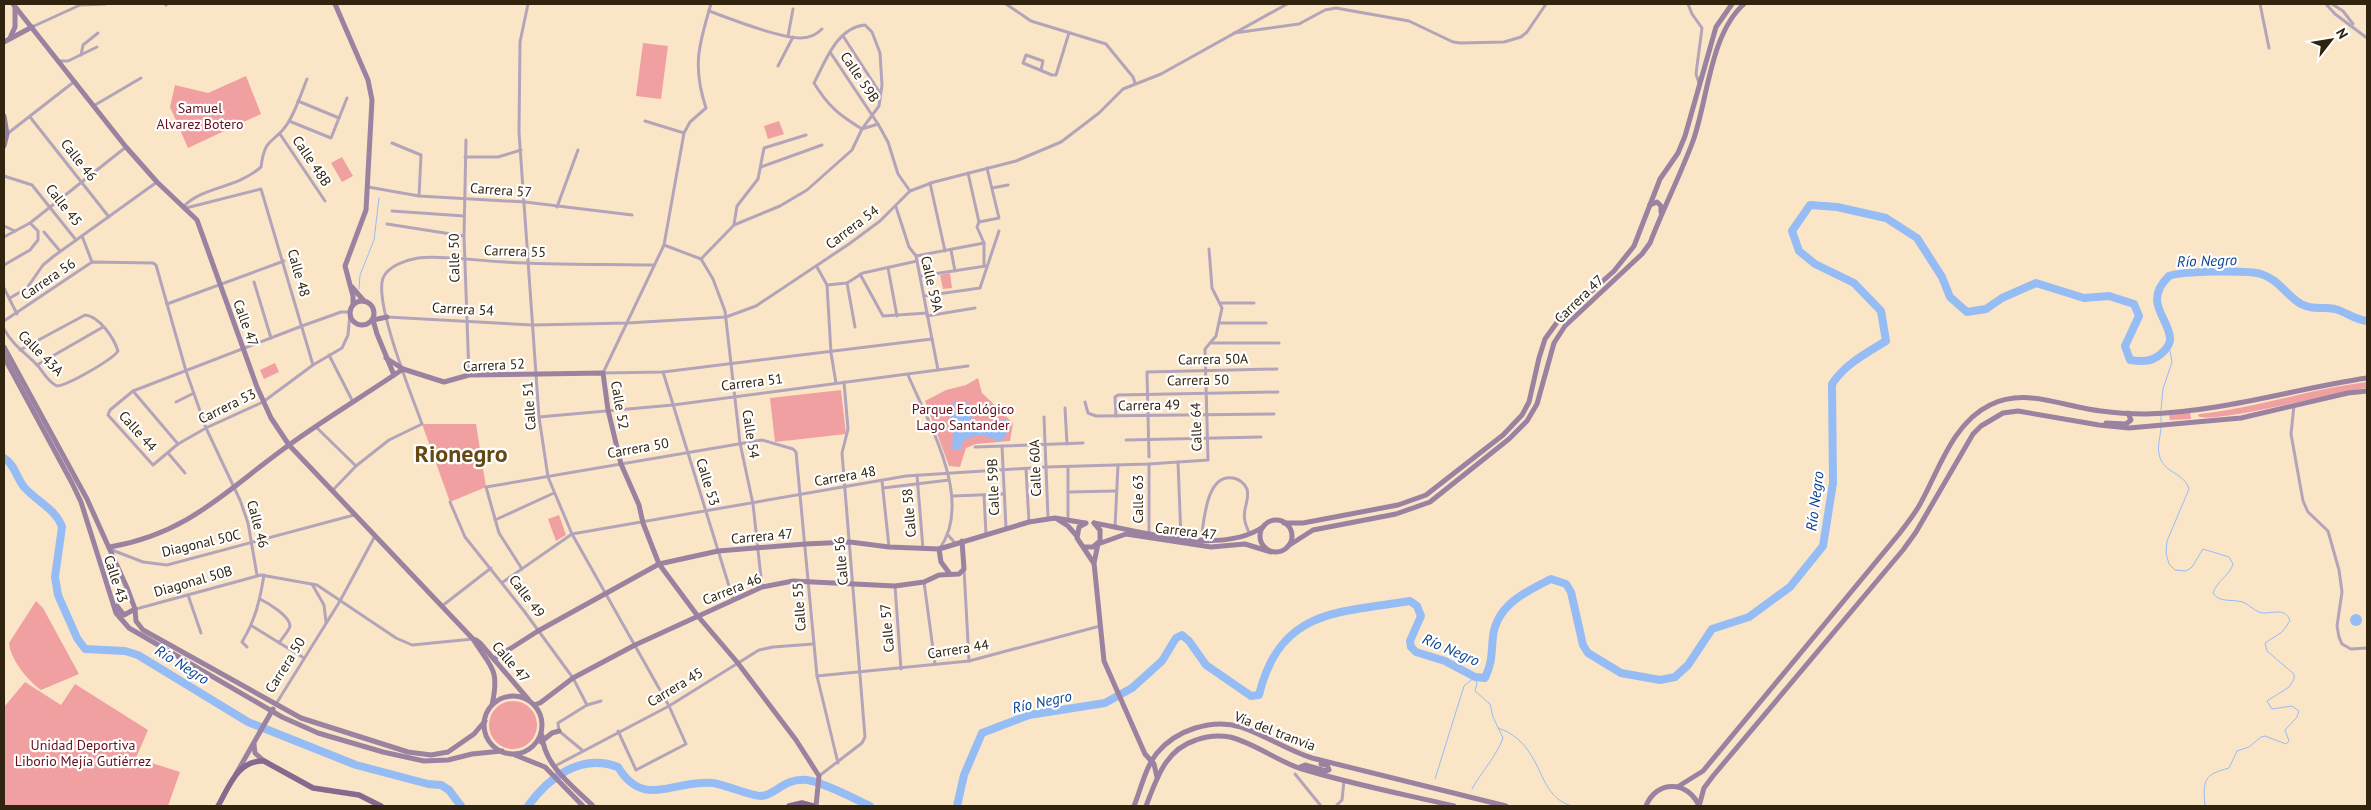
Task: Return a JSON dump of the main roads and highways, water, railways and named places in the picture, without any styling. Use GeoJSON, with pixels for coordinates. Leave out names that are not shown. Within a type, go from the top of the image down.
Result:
{"type":"FeatureCollection","features":[{"type":"Feature","properties":{"kind":"main road","name":"Carrera 50"},"geometry":{"type":"LineString","coordinates":[[218,806],[236,774],[250,762],[264,761],[313,788],[359,795],[379,806]]}},
{"type":"Feature","properties":{"kind":"main road"},"geometry":{"type":"LineString","coordinates":[[789,806],[797,803],[813,805]]}},
{"type":"Feature","properties":{"kind":"water"},"geometry":{"type":"Polygon","coordinates":[[[957,401],[961,405],[967,402],[968,412],[971,412],[972,418],[980,425],[987,421],[990,424],[992,422],[994,425],[1000,425],[1003,420],[1007,420],[1010,426],[1004,438],[999,442],[986,436],[972,437],[963,441],[961,450],[952,449],[953,432],[949,426],[953,426],[954,422],[949,415],[956,411],[953,403],[957,401]]]}},
{"type":"Feature","properties":{"kind":"water"},"geometry":{"type":"Polygon","coordinates":[[[2354,614],[2358,614],[2362,620],[2358,626],[2354,626],[2350,622],[2350,618],[2354,614]]]}},
{"type":"Feature","properties":{"kind":"waterway"},"geometry":{"type":"LineString","coordinates":[[359,289],[360,275],[374,240],[379,198]]}},
{"type":"Feature","properties":{"kind":"waterway","name":"Río Negro"},"geometry":{"type":"LineString","coordinates":[[957,806],[964,775],[982,733],[1029,715],[1105,703],[1132,688],[1162,661],[1176,638],[1182,635],[1189,641],[1206,665],[1251,696],[1259,695],[1268,667],[1281,646],[1296,631],[1315,620],[1335,613],[1410,601],[1417,606],[1421,616],[1410,641],[1411,647],[1416,652],[1445,661],[1475,677],[1485,678],[1491,662],[1493,636],[1500,616],[1506,608],[1522,595],[1551,579],[1566,584],[1571,592],[1583,645],[1588,653],[1621,673],[1660,680],[1675,677],[1688,665],[1712,629],[1749,617],[1790,587],[1823,546],[1833,483],[1832,384],[1849,365],[1886,341],[1881,311],[1854,283],[1815,264],[1799,251],[1792,231],[1810,205],[1837,207],[1886,218],[1917,238],[1942,277],[1950,297],[1967,312],[1986,309],[2002,298],[2036,283],[2084,298],[2109,296],[2134,304],[2139,316],[2125,346],[2130,360],[2145,361],[2153,359],[2161,354],[2169,344],[2169,332],[2159,310],[2157,294],[2169,276],[2176,274],[2200,272],[2261,274],[2277,283],[2301,304],[2310,307],[2335,309],[2367,321]]}},
{"type":"Feature","properties":{"kind":"waterway"},"geometry":{"type":"LineString","coordinates":[[2161,410],[2163,389],[2172,362],[2169,346]]}},
{"type":"Feature","properties":{"kind":"waterway"},"geometry":{"type":"LineString","coordinates":[[2161,414],[2161,422]]}},
{"type":"Feature","properties":{"kind":"waterway"},"geometry":{"type":"LineString","coordinates":[[2161,426],[2158,447],[2161,461],[2182,479],[2189,489],[2167,541],[2166,553],[2169,564],[2175,570],[2186,571],[2192,567],[2203,549],[2229,557],[2233,564],[2213,593],[2223,600],[2245,603],[2259,612],[2284,613],[2290,621],[2282,632],[2265,643],[2267,651],[2294,674],[2294,679],[2289,687],[2267,701],[2272,709],[2292,706],[2299,711],[2297,717],[2285,730],[2289,741],[2286,744],[2265,736],[2249,747],[2237,751],[2229,768],[2209,776],[2204,790],[2205,806]]}},
{"type":"Feature","properties":{"kind":"waterway","name":"Río Negro"},"geometry":{"type":"LineString","coordinates":[[4,458],[11,464],[24,487],[51,510],[62,527],[55,577],[58,595],[77,638],[85,649],[125,651],[138,655],[248,722],[356,765],[428,784],[441,785],[449,790],[461,806]]}},
{"type":"Feature","properties":{"kind":"waterway"},"geometry":{"type":"LineString","coordinates":[[1435,779],[1464,686],[1475,677],[1477,683],[1475,691],[1490,704],[1493,717],[1503,738],[1497,751],[1472,789]]}},
{"type":"Feature","properties":{"kind":"waterway"},"geometry":{"type":"LineString","coordinates":[[1498,728],[1513,735],[1525,746],[1551,792],[1563,803],[1572,806]]}},
{"type":"Feature","properties":{"kind":"waterway","name":"Río Negro"},"geometry":{"type":"LineString","coordinates":[[528,806],[536,795],[556,777],[567,770],[591,763],[604,763],[618,767],[628,780],[638,787],[649,790],[661,790],[699,783],[713,783],[761,796],[771,793],[786,784],[807,780],[830,787],[870,806]]}},
{"type":"Feature","properties":{"kind":"district","name":"Rionegro"},"geometry":{"type":"Point","coordinates":[461,454]}},
{"type":"Feature","properties":{"kind":"park label","name":"Samuel Alvarez Botero"},"geometry":{"type":"Point","coordinates":[200,116]}},
{"type":"Feature","properties":{"kind":"park label","name":"Parque Ecológico Lago Santander"},"geometry":{"type":"Point","coordinates":[963,418]}},
{"type":"Feature","properties":{"kind":"park label","name":"Unidad Deportiva Liborio Mejía Gutiérrez"},"geometry":{"type":"Point","coordinates":[83,754]}}]}
